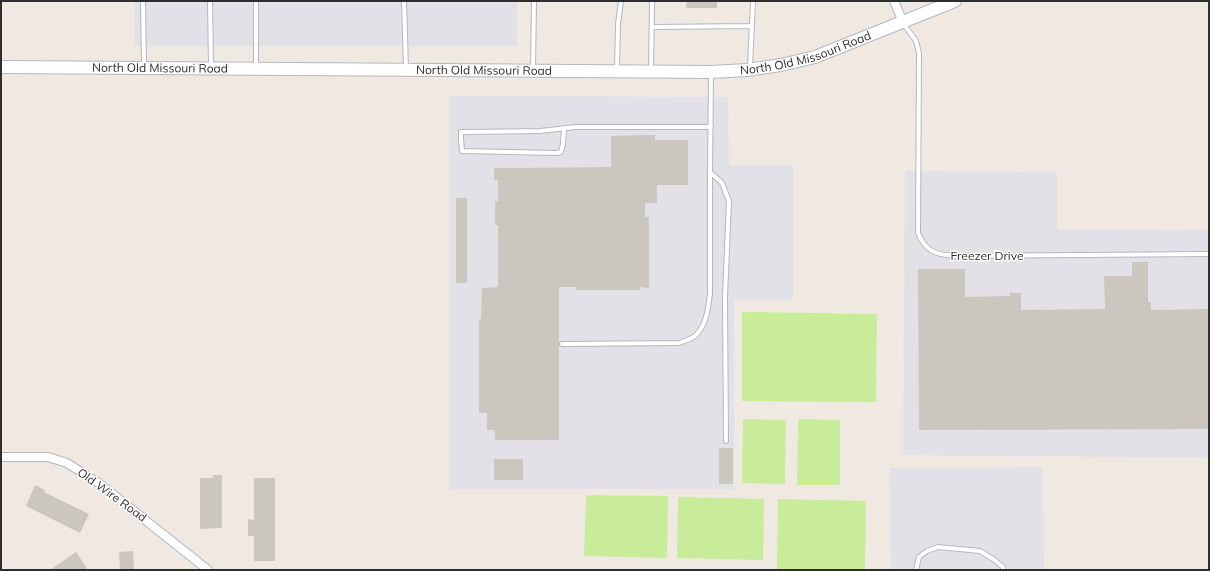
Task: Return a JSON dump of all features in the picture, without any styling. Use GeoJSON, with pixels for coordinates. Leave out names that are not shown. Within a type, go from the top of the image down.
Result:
{"type":"FeatureCollection","features":[{"type":"Feature","properties":{"kind":"main road","name":"North Old Missouri Road"},"geometry":{"type":"LineString","coordinates":[[1,67],[617,72],[711,72],[750,70],[815,57],[955,1]]}},
{"type":"Feature","properties":{"kind":"street"},"geometry":{"type":"LineString","coordinates":[[894,1],[903,22]]}},
{"type":"Feature","properties":{"kind":"street","name":"Old Wire Road"},"geometry":{"type":"LineString","coordinates":[[1,458],[48,457],[67,463],[100,484],[208,570]]}},
{"type":"Feature","properties":{"kind":"lane"},"geometry":{"type":"LineString","coordinates":[[143,1],[144,68]]}},
{"type":"Feature","properties":{"kind":"lane"},"geometry":{"type":"LineString","coordinates":[[210,1],[211,69]]}},
{"type":"Feature","properties":{"kind":"lane"},"geometry":{"type":"LineString","coordinates":[[256,1],[256,69]]}},
{"type":"Feature","properties":{"kind":"lane"},"geometry":{"type":"LineString","coordinates":[[404,1],[406,70]]}},
{"type":"Feature","properties":{"kind":"lane"},"geometry":{"type":"LineString","coordinates":[[533,71],[534,1]]}},
{"type":"Feature","properties":{"kind":"lane"},"geometry":{"type":"LineString","coordinates":[[617,72],[618,24],[621,1]]}},
{"type":"Feature","properties":{"kind":"lane"},"geometry":{"type":"LineString","coordinates":[[651,72],[652,1]]}},
{"type":"Feature","properties":{"kind":"lane"},"geometry":{"type":"LineString","coordinates":[[750,70],[753,1]]}},
{"type":"Feature","properties":{"kind":"lane","name":"Freezer Drive"},"geometry":{"type":"LineString","coordinates":[[903,22],[916,41],[919,53],[918,233],[922,244],[941,255],[957,256],[1209,254]]}},
{"type":"Feature","properties":{"kind":"lane"},"geometry":{"type":"LineString","coordinates":[[652,27],[752,26]]}},
{"type":"Feature","properties":{"kind":"lane"},"geometry":{"type":"LineString","coordinates":[[562,344],[679,343],[695,336],[703,325],[708,310],[710,294],[711,72]]}},
{"type":"Feature","properties":{"kind":"lane"},"geometry":{"type":"LineString","coordinates":[[564,128],[561,152],[557,153],[462,151],[461,132],[540,131],[564,128],[576,127],[711,127]]}},
{"type":"Feature","properties":{"kind":"lane"},"geometry":{"type":"LineString","coordinates":[[710,172],[722,183],[729,201],[725,297],[726,441]]}},
{"type":"Feature","properties":{"kind":"lane"},"geometry":{"type":"LineString","coordinates":[[916,570],[919,557],[927,551],[938,547],[980,551],[1002,566],[1004,570]]}},
{"type":"Feature","properties":{"kind":"shaded area"},"geometry":{"type":"Polygon","coordinates":[[[135,1],[517,1],[517,46],[135,46],[135,1]]]}},
{"type":"Feature","properties":{"kind":"shaded area"},"geometry":{"type":"Polygon","coordinates":[[[450,96],[728,97],[729,165],[793,165],[793,300],[734,300],[734,489],[450,489],[450,96]]]}},
{"type":"Feature","properties":{"kind":"shaded area"},"geometry":{"type":"Polygon","coordinates":[[[905,171],[1057,172],[1057,229],[1209,230],[1209,458],[903,455],[905,171]]]}},
{"type":"Feature","properties":{"kind":"shaded area"},"geometry":{"type":"Polygon","coordinates":[[[1043,467],[1044,570],[891,570],[890,468],[1043,467]]]}},
{"type":"Feature","properties":{"kind":"green space"},"geometry":{"type":"Polygon","coordinates":[[[742,312],[877,314],[876,402],[742,401],[742,312]]]}},
{"type":"Feature","properties":{"kind":"green space"},"geometry":{"type":"Polygon","coordinates":[[[743,419],[786,420],[785,484],[742,483],[743,419]]]}},
{"type":"Feature","properties":{"kind":"green space"},"geometry":{"type":"Polygon","coordinates":[[[798,419],[840,420],[840,485],[797,485],[798,419]]]}},
{"type":"Feature","properties":{"kind":"green space"},"geometry":{"type":"Polygon","coordinates":[[[586,495],[668,496],[667,558],[584,556],[586,495]]]}},
{"type":"Feature","properties":{"kind":"green space"},"geometry":{"type":"Polygon","coordinates":[[[678,497],[764,499],[763,560],[677,558],[678,497]]]}},
{"type":"Feature","properties":{"kind":"green space"},"geometry":{"type":"Polygon","coordinates":[[[778,499],[866,501],[865,570],[777,570],[778,499]]]}},
{"type":"Feature","properties":{"kind":"building"},"geometry":{"type":"Polygon","coordinates":[[[687,1],[717,1],[717,8],[686,8],[687,1]]]}},
{"type":"Feature","properties":{"kind":"building"},"geometry":{"type":"Polygon","coordinates":[[[655,135],[655,140],[688,140],[688,185],[657,185],[657,203],[645,203],[645,217],[649,217],[649,288],[640,287],[640,290],[576,290],[576,287],[559,287],[559,440],[495,440],[495,430],[487,430],[487,413],[479,413],[479,319],[481,319],[482,288],[498,287],[498,225],[495,225],[495,201],[498,201],[498,180],[494,180],[494,168],[611,167],[611,136],[655,135]]]}},
{"type":"Feature","properties":{"kind":"building"},"geometry":{"type":"Polygon","coordinates":[[[456,198],[467,198],[467,283],[456,283],[456,198]]]}},
{"type":"Feature","properties":{"kind":"building"},"geometry":{"type":"Polygon","coordinates":[[[1132,262],[1148,262],[1148,302],[1151,302],[1151,310],[1209,309],[1209,429],[919,430],[918,269],[965,269],[965,297],[1010,296],[1010,293],[1021,293],[1021,310],[1105,309],[1104,276],[1132,276],[1132,262]]]}},
{"type":"Feature","properties":{"kind":"building"},"geometry":{"type":"Polygon","coordinates":[[[719,448],[733,448],[733,484],[719,484],[719,448]]]}},
{"type":"Feature","properties":{"kind":"building"},"geometry":{"type":"Polygon","coordinates":[[[494,459],[523,459],[523,480],[494,480],[494,459]]]}},
{"type":"Feature","properties":{"kind":"building"},"geometry":{"type":"Polygon","coordinates":[[[213,475],[222,475],[222,528],[200,529],[200,478],[213,478],[213,475]]]}},
{"type":"Feature","properties":{"kind":"building"},"geometry":{"type":"Polygon","coordinates":[[[254,478],[275,478],[275,561],[254,561],[254,536],[248,536],[248,519],[254,520],[254,478]]]}},
{"type":"Feature","properties":{"kind":"building"},"geometry":{"type":"Polygon","coordinates":[[[35,485],[45,490],[44,492],[89,514],[80,533],[26,506],[35,485]]]}},
{"type":"Feature","properties":{"kind":"building"},"geometry":{"type":"Polygon","coordinates":[[[133,551],[134,570],[120,570],[119,552],[133,551]]]}},
{"type":"Feature","properties":{"kind":"building"},"geometry":{"type":"Polygon","coordinates":[[[76,552],[88,570],[50,570],[76,552]]]}}]}
